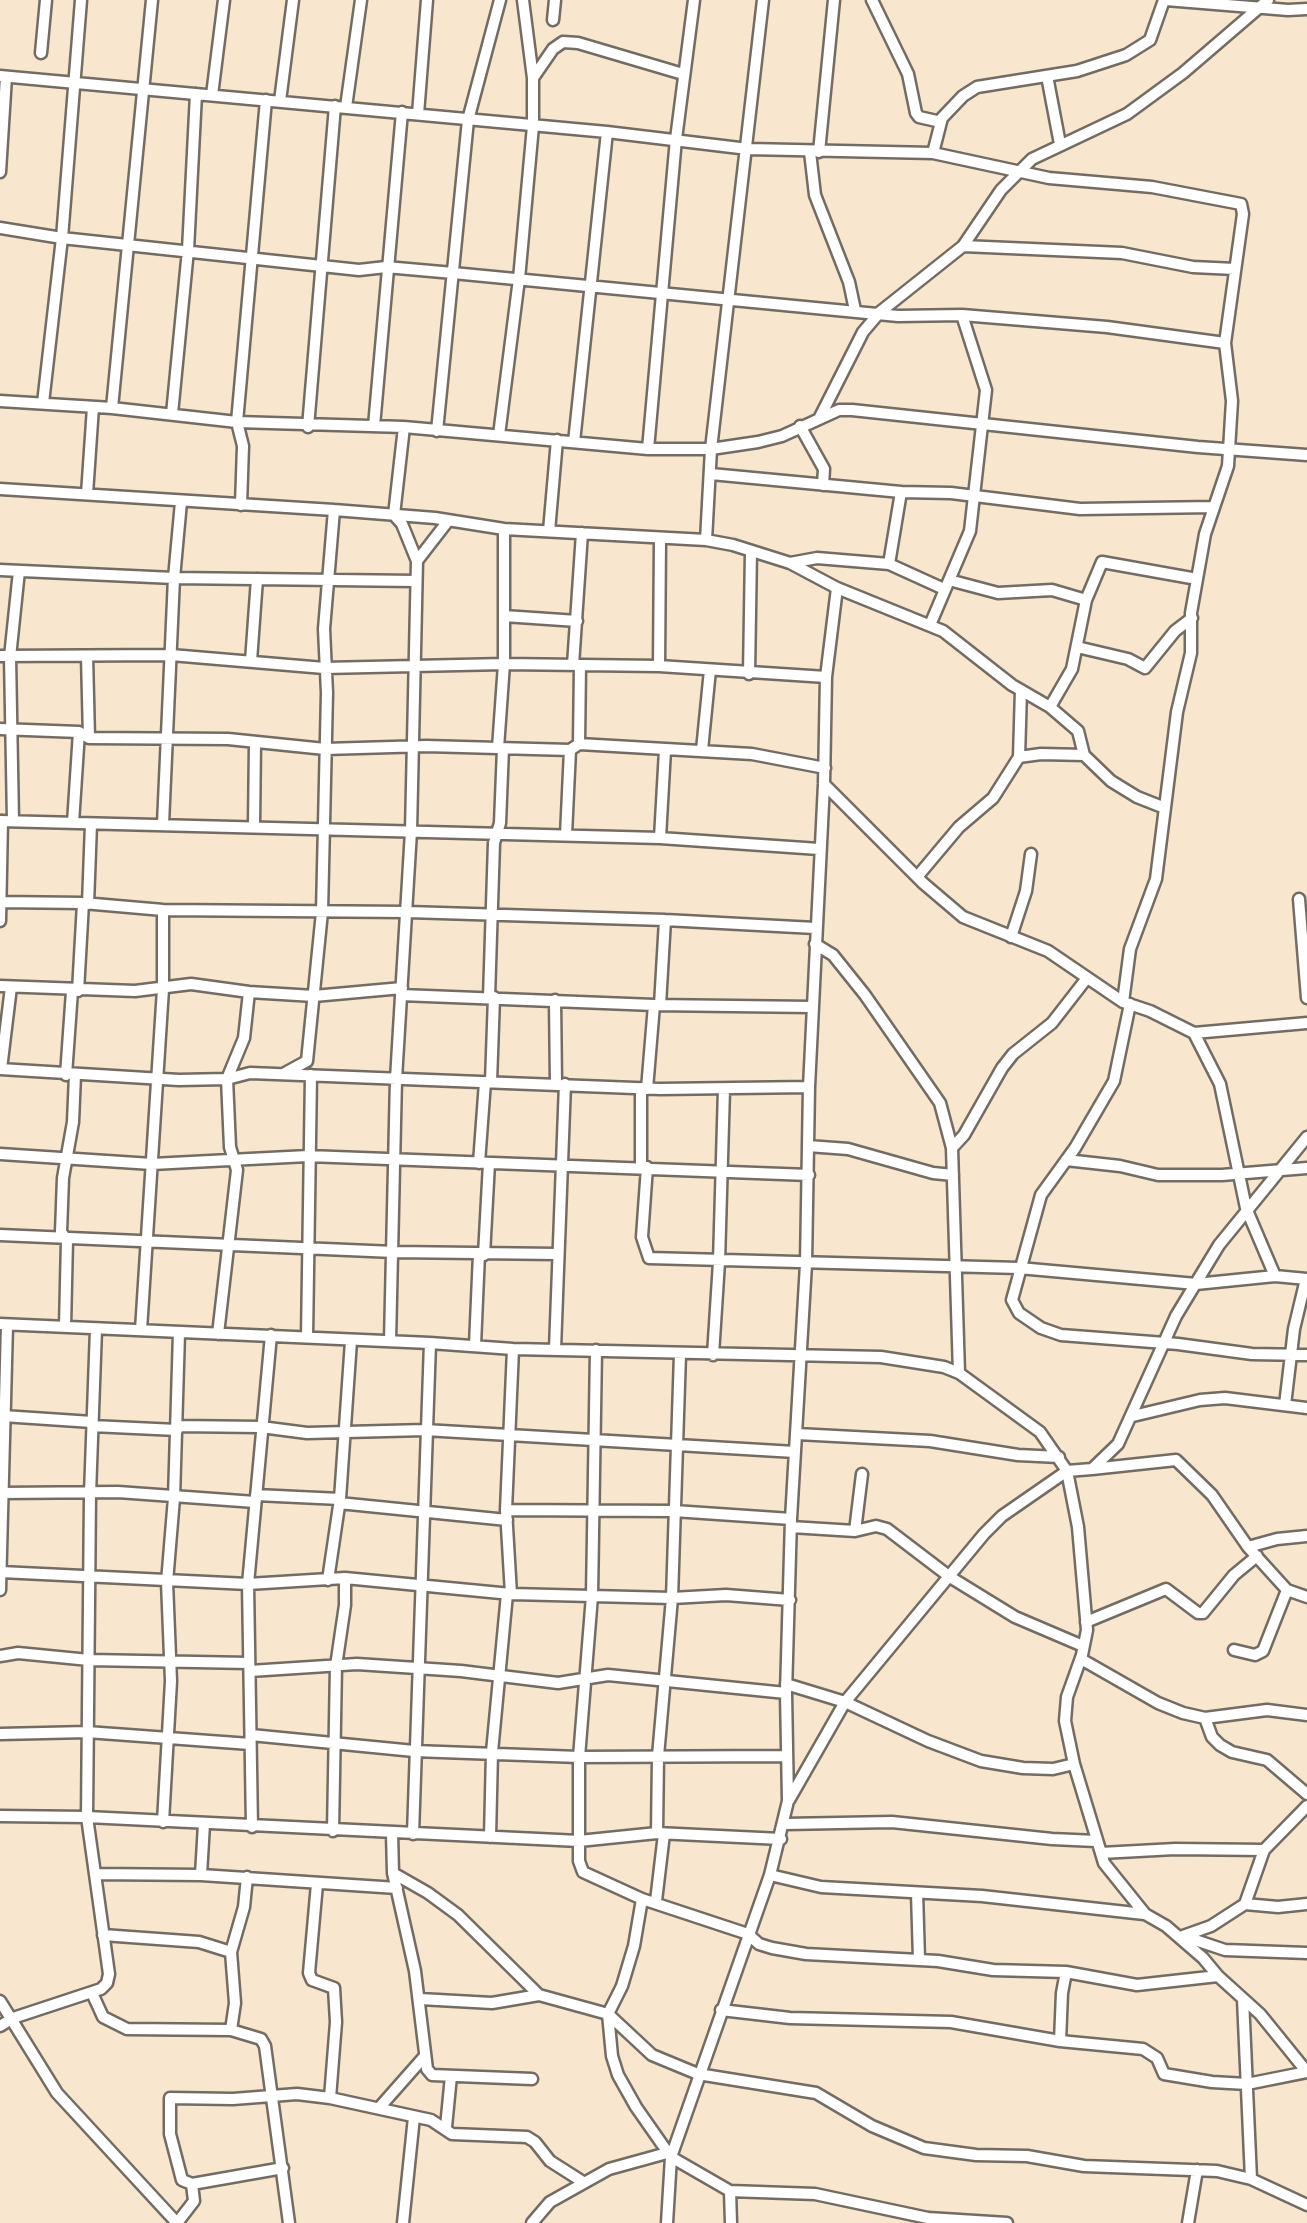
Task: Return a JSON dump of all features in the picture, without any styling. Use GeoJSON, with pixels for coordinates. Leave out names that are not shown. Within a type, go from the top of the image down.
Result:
{"type":"FeatureCollection","features":[{"type":"Feature","properties":{"kind":"street"},"geometry":{"type":"LineString","coordinates":[[41,53],[46,0]]}},
{"type":"Feature","properties":{"kind":"street"},"geometry":{"type":"LineString","coordinates":[[43,404],[82,0]]}},
{"type":"Feature","properties":{"kind":"street"},"geometry":{"type":"LineString","coordinates":[[112,408],[152,0]]}},
{"type":"Feature","properties":{"kind":"street"},"geometry":{"type":"LineString","coordinates":[[212,95],[224,0]]}},
{"type":"Feature","properties":{"kind":"street"},"geometry":{"type":"LineString","coordinates":[[280,101],[293,0]]}},
{"type":"Feature","properties":{"kind":"street"},"geometry":{"type":"LineString","coordinates":[[308,427],[321,266],[340,107],[361,0]]}},
{"type":"Feature","properties":{"kind":"street"},"geometry":{"type":"LineString","coordinates":[[418,114],[427,0]]}},
{"type":"Feature","properties":{"kind":"street"},"geometry":{"type":"LineString","coordinates":[[437,431],[468,120],[500,0]]}},
{"type":"Feature","properties":{"kind":"street"},"geometry":{"type":"LineString","coordinates":[[499,435],[533,126],[533,78],[523,0]]}},
{"type":"Feature","properties":{"kind":"street"},"geometry":{"type":"LineString","coordinates":[[553,20],[555,0]]}},
{"type":"Feature","properties":{"kind":"street"},"geometry":{"type":"LineString","coordinates":[[648,449],[676,140],[694,0]]}},
{"type":"Feature","properties":{"kind":"street"},"geometry":{"type":"LineString","coordinates":[[706,540],[711,449],[764,0]]}},
{"type":"Feature","properties":{"kind":"street"},"geometry":{"type":"LineString","coordinates":[[834,0],[814,152],[815,195],[856,310]]}},
{"type":"Feature","properties":{"kind":"street"},"geometry":{"type":"LineString","coordinates":[[872,0],[908,74],[916,113],[941,122]]}},
{"type":"Feature","properties":{"kind":"street"},"geometry":{"type":"LineString","coordinates":[[933,153],[941,122],[951,107],[977,87],[1102,65],[1140,47],[1154,33],[1165,0],[1307,8]]}},
{"type":"Feature","properties":{"kind":"street"},"geometry":{"type":"LineString","coordinates":[[820,417],[863,332],[880,312],[963,246],[1001,190],[1032,159],[1128,114],[1268,0]]}},
{"type":"Feature","properties":{"kind":"street"},"geometry":{"type":"LineString","coordinates":[[533,78],[553,49],[563,42],[683,74]]}},
{"type":"Feature","properties":{"kind":"street"},"geometry":{"type":"LineString","coordinates":[[0,172],[3,76],[607,132],[748,149],[933,153],[1049,178],[1152,187],[1241,204],[1243,214],[1225,343],[1232,402],[1228,466],[1197,579],[1191,654],[1177,712],[1156,879],[1130,949],[1127,1003],[1114,1081],[1041,1195],[1012,1300],[1020,1313],[1041,1328],[1060,1335],[1307,1355]]}},
{"type":"Feature","properties":{"kind":"street"},"geometry":{"type":"LineString","coordinates":[[1047,76],[1060,144]]}},
{"type":"Feature","properties":{"kind":"street"},"geometry":{"type":"LineString","coordinates":[[172,414],[188,250],[196,94]]}},
{"type":"Feature","properties":{"kind":"street"},"geometry":{"type":"LineString","coordinates":[[241,505],[243,446],[237,422],[266,100]]}},
{"type":"Feature","properties":{"kind":"street"},"geometry":{"type":"LineString","coordinates":[[374,426],[402,112]]}},
{"type":"Feature","properties":{"kind":"street"},"geometry":{"type":"LineString","coordinates":[[574,442],[607,132]]}},
{"type":"Feature","properties":{"kind":"street"},"geometry":{"type":"LineString","coordinates":[[0,228],[359,270],[454,272],[898,316],[962,315],[1107,326],[1225,343]]}},
{"type":"Feature","properties":{"kind":"street"},"geometry":{"type":"LineString","coordinates":[[963,246],[1122,252],[1193,267],[1235,268]]}},
{"type":"Feature","properties":{"kind":"street"},"geometry":{"type":"LineString","coordinates":[[930,625],[970,531],[974,495],[985,383],[962,315]]}},
{"type":"Feature","properties":{"kind":"street"},"geometry":{"type":"LineString","coordinates":[[0,401],[237,422],[374,426],[648,449],[711,449],[782,436],[820,417],[852,410],[1307,455]]}},
{"type":"Feature","properties":{"kind":"street"},"geometry":{"type":"LineString","coordinates":[[87,494],[93,407]]}},
{"type":"Feature","properties":{"kind":"street"},"geometry":{"type":"LineString","coordinates":[[800,426],[824,469],[823,485]]}},
{"type":"Feature","properties":{"kind":"street"},"geometry":{"type":"LineString","coordinates":[[390,1341],[396,1079],[411,832],[417,561],[394,514],[404,428]]}},
{"type":"Feature","properties":{"kind":"street"},"geometry":{"type":"LineString","coordinates":[[549,531],[556,440]]}},
{"type":"Feature","properties":{"kind":"street"},"geometry":{"type":"LineString","coordinates":[[710,474],[974,495],[1080,509],[1214,507]]}},
{"type":"Feature","properties":{"kind":"street"},"geometry":{"type":"LineString","coordinates":[[0,488],[394,514],[504,529],[706,540],[790,562],[837,588],[942,631],[1078,731],[1084,756],[1110,781],[1165,808]]}},
{"type":"Feature","properties":{"kind":"street"},"geometry":{"type":"LineString","coordinates":[[888,564],[901,492]]}},
{"type":"Feature","properties":{"kind":"street"},"geometry":{"type":"LineString","coordinates":[[163,824],[180,502]]}},
{"type":"Feature","properties":{"kind":"street"},"geometry":{"type":"LineString","coordinates":[[284,1074],[307,1061],[322,912],[326,580],[334,510]]}},
{"type":"Feature","properties":{"kind":"street"},"geometry":{"type":"LineString","coordinates":[[417,561],[448,521]]}},
{"type":"Feature","properties":{"kind":"street"},"geometry":{"type":"LineString","coordinates":[[475,1345],[488,1082],[491,917],[496,832],[500,823],[504,529]]}},
{"type":"Feature","properties":{"kind":"street"},"geometry":{"type":"LineString","coordinates":[[566,836],[575,747],[582,532]]}},
{"type":"Feature","properties":{"kind":"street"},"geometry":{"type":"LineString","coordinates":[[659,666],[660,539]]}},
{"type":"Feature","properties":{"kind":"street"},"geometry":{"type":"LineString","coordinates":[[749,674],[752,552]]}},
{"type":"Feature","properties":{"kind":"street"},"geometry":{"type":"LineString","coordinates":[[790,562],[818,558],[888,564],[946,584],[998,593],[1052,590],[1086,600]]}},
{"type":"Feature","properties":{"kind":"street"},"geometry":{"type":"LineString","coordinates":[[1050,708],[1070,676],[1086,600],[1102,562],[1197,579]]}},
{"type":"Feature","properties":{"kind":"street"},"geometry":{"type":"LineString","coordinates":[[0,570],[174,578],[416,581]]}},
{"type":"Feature","properties":{"kind":"street"},"geometry":{"type":"LineString","coordinates":[[0,921],[5,821],[5,657],[19,571]]}},
{"type":"Feature","properties":{"kind":"street"},"geometry":{"type":"LineString","coordinates":[[251,661],[256,579]]}},
{"type":"Feature","properties":{"kind":"street"},"geometry":{"type":"LineString","coordinates":[[668,2223],[669,2155],[770,1875],[788,1801],[786,1689],[791,1523],[806,1264],[815,928],[826,677],[837,588]]}},
{"type":"Feature","properties":{"kind":"street"},"geometry":{"type":"LineString","coordinates":[[504,616],[577,621]]}},
{"type":"Feature","properties":{"kind":"street"},"geometry":{"type":"LineString","coordinates":[[1077,647],[1128,659],[1144,668],[1175,630],[1192,618]]}},
{"type":"Feature","properties":{"kind":"street"},"geometry":{"type":"LineString","coordinates":[[5,657],[171,655],[324,668],[659,666],[826,677]]}},
{"type":"Feature","properties":{"kind":"street"},"geometry":{"type":"LineString","coordinates":[[74,822],[84,735],[87,656]]}},
{"type":"Feature","properties":{"kind":"street"},"geometry":{"type":"LineString","coordinates":[[702,750],[710,670]]}},
{"type":"Feature","properties":{"kind":"street"},"geometry":{"type":"LineString","coordinates":[[916,876],[959,827],[992,798],[1019,757],[1021,690]]}},
{"type":"Feature","properties":{"kind":"street"},"geometry":{"type":"LineString","coordinates":[[5,730],[326,748],[702,750],[752,754],[825,768]]}},
{"type":"Feature","properties":{"kind":"street"},"geometry":{"type":"LineString","coordinates":[[254,825],[255,743]]}},
{"type":"Feature","properties":{"kind":"street"},"geometry":{"type":"LineString","coordinates":[[660,838],[665,750]]}},
{"type":"Feature","properties":{"kind":"street"},"geometry":{"type":"LineString","coordinates":[[1019,757],[1084,756]]}},
{"type":"Feature","properties":{"kind":"street"},"geometry":{"type":"LineString","coordinates":[[824,784],[916,876],[964,917],[1048,951],[1127,1003],[1194,1033],[1307,1023]]}},
{"type":"Feature","properties":{"kind":"street"},"geometry":{"type":"LineString","coordinates":[[5,821],[496,832],[819,848]]}},
{"type":"Feature","properties":{"kind":"street"},"geometry":{"type":"LineString","coordinates":[[65,1327],[67,1240],[61,1232],[75,991],[86,903],[90,824]]}},
{"type":"Feature","properties":{"kind":"street"},"geometry":{"type":"LineString","coordinates":[[1011,936],[1026,891],[1031,854]]}},
{"type":"Feature","properties":{"kind":"street"},"geometry":{"type":"LineString","coordinates":[[1300,899],[1307,998]]}},
{"type":"Feature","properties":{"kind":"street"},"geometry":{"type":"LineString","coordinates":[[1,902],[86,903],[163,910],[666,920],[815,928]]}},
{"type":"Feature","properties":{"kind":"street"},"geometry":{"type":"LineString","coordinates":[[141,1330],[164,989],[163,910]]}},
{"type":"Feature","properties":{"kind":"street"},"geometry":{"type":"LineString","coordinates":[[666,920],[644,1088],[642,1237],[646,1255],[720,1262],[1019,1268],[1196,1284],[1275,1276],[1306,1279],[1294,1329],[1286,1405]]}},
{"type":"Feature","properties":{"kind":"street"},"geometry":{"type":"LineString","coordinates":[[815,944],[833,955],[865,995],[940,1103],[952,1148],[958,1374]]}},
{"type":"Feature","properties":{"kind":"street"},"geometry":{"type":"LineString","coordinates":[[952,1148],[964,1136],[1013,1054],[1052,1023],[1087,978]]}},
{"type":"Feature","properties":{"kind":"street"},"geometry":{"type":"LineString","coordinates":[[809,1088],[644,1088],[250,1073],[227,1079],[156,1078],[0,1069],[5,986],[75,991],[164,989],[192,984],[314,996],[402,991],[657,1005],[812,1007]]}},
{"type":"Feature","properties":{"kind":"street"},"geometry":{"type":"LineString","coordinates":[[218,1334],[236,1161],[230,1147],[227,1079],[244,1038],[249,992]]}},
{"type":"Feature","properties":{"kind":"street"},"geometry":{"type":"LineString","coordinates":[[555,1000],[560,1084],[555,1349]]}},
{"type":"Feature","properties":{"kind":"street"},"geometry":{"type":"LineString","coordinates":[[1194,1033],[1220,1084],[1246,1208],[1275,1276]]}},
{"type":"Feature","properties":{"kind":"street"},"geometry":{"type":"LineString","coordinates":[[307,1337],[311,1075]]}},
{"type":"Feature","properties":{"kind":"street"},"geometry":{"type":"LineString","coordinates":[[713,1356],[720,1262],[724,1088]]}},
{"type":"Feature","properties":{"kind":"street"},"geometry":{"type":"LineString","coordinates":[[1092,1469],[1118,1444],[1196,1284],[1246,1208],[1307,1136]]}},
{"type":"Feature","properties":{"kind":"street"},"geometry":{"type":"LineString","coordinates":[[808,1146],[848,1149],[952,1176]]}},
{"type":"Feature","properties":{"kind":"street"},"geometry":{"type":"LineString","coordinates":[[0,1154],[152,1164],[308,1156],[809,1174]]}},
{"type":"Feature","properties":{"kind":"street"},"geometry":{"type":"LineString","coordinates":[[1066,1160],[1158,1175],[1222,1176],[1307,1168]]}},
{"type":"Feature","properties":{"kind":"street"},"geometry":{"type":"LineString","coordinates":[[0,1236],[394,1252],[557,1254]]}},
{"type":"Feature","properties":{"kind":"street"},"geometry":{"type":"LineString","coordinates":[[0,1590],[4,1325],[430,1342],[513,1349],[881,1358],[931,1364],[958,1374],[1030,1422],[1067,1470],[1078,1527],[1086,1622],[1065,1709],[1074,1764],[1096,1841],[1124,1891],[1145,1914],[1198,1942],[1225,1950],[1307,1953]]}},
{"type":"Feature","properties":{"kind":"street"},"geometry":{"type":"LineString","coordinates":[[0,2026],[107,1984],[87,1817],[96,1329]]}},
{"type":"Feature","properties":{"kind":"street"},"geometry":{"type":"LineString","coordinates":[[163,1822],[171,1681],[168,1582],[178,1333]]}},
{"type":"Feature","properties":{"kind":"street"},"geometry":{"type":"LineString","coordinates":[[252,1827],[248,1584],[271,1335]]}},
{"type":"Feature","properties":{"kind":"street"},"geometry":{"type":"LineString","coordinates":[[328,1580],[339,1501],[351,1341]]}},
{"type":"Feature","properties":{"kind":"street"},"geometry":{"type":"LineString","coordinates":[[413,1834],[430,1342]]}},
{"type":"Feature","properties":{"kind":"street"},"geometry":{"type":"LineString","coordinates":[[490,1837],[492,1752],[509,1594],[506,1515],[513,1349]]}},
{"type":"Feature","properties":{"kind":"street"},"geometry":{"type":"LineString","coordinates":[[596,1350],[592,1596],[579,1757],[583,1872],[642,1899],[748,1934],[760,1944],[806,1954],[919,1959],[993,1970],[1066,1972],[1137,1986],[1218,1976]]}},
{"type":"Feature","properties":{"kind":"street"},"geometry":{"type":"LineString","coordinates":[[656,1901],[660,1834],[658,1756],[672,1598],[680,1354]]}},
{"type":"Feature","properties":{"kind":"street"},"geometry":{"type":"LineString","coordinates":[[1133,1416],[1225,1398],[1307,1408]]}},
{"type":"Feature","properties":{"kind":"street"},"geometry":{"type":"LineString","coordinates":[[3,1416],[177,1428],[261,1427],[306,1434],[425,1430],[796,1452]]}},
{"type":"Feature","properties":{"kind":"street"},"geometry":{"type":"LineString","coordinates":[[796,1434],[930,1440],[1060,1458]]}},
{"type":"Feature","properties":{"kind":"street"},"geometry":{"type":"LineString","coordinates":[[788,1801],[845,1702],[950,1577],[1002,1516],[1067,1470],[1176,1460],[1212,1494],[1248,1547],[1287,1590],[1307,1596]]}},
{"type":"Feature","properties":{"kind":"street"},"geometry":{"type":"LineString","coordinates":[[854,1531],[862,1474]]}},
{"type":"Feature","properties":{"kind":"street"},"geometry":{"type":"LineString","coordinates":[[2,1493],[118,1492],[174,1498],[339,1501],[422,1511],[506,1515],[674,1511],[854,1531],[876,1526],[887,1528],[950,1577],[1014,1617],[1083,1646]]}},
{"type":"Feature","properties":{"kind":"street"},"geometry":{"type":"LineString","coordinates":[[1248,1547],[1277,1538],[1307,1536]]}},
{"type":"Feature","properties":{"kind":"street"},"geometry":{"type":"LineString","coordinates":[[1086,1622],[1166,1588],[1204,1613],[1256,1556]]}},
{"type":"Feature","properties":{"kind":"street"},"geometry":{"type":"LineString","coordinates":[[1,1572],[248,1584],[344,1578],[509,1594],[672,1598],[726,1595],[790,1600]]}},
{"type":"Feature","properties":{"kind":"street"},"geometry":{"type":"LineString","coordinates":[[333,1831],[336,1666],[344,1578]]}},
{"type":"Feature","properties":{"kind":"street"},"geometry":{"type":"LineString","coordinates":[[1234,1650],[1255,1655],[1262,1652],[1287,1590]]}},
{"type":"Feature","properties":{"kind":"street"},"geometry":{"type":"LineString","coordinates":[[0,1656],[18,1653],[249,1667],[416,1668],[558,1683],[608,1675],[786,1689],[845,1702],[980,1761],[1053,1769],[1074,1764]]}},
{"type":"Feature","properties":{"kind":"street"},"geometry":{"type":"LineString","coordinates":[[1080,1659],[1158,1703],[1204,1718],[1267,1710],[1307,1715]]}},
{"type":"Feature","properties":{"kind":"street"},"geometry":{"type":"LineString","coordinates":[[1204,1718],[1220,1745],[1232,1752],[1267,1760],[1307,1794]]}},
{"type":"Feature","properties":{"kind":"street"},"geometry":{"type":"LineString","coordinates":[[0,1734],[87,1732],[579,1757],[786,1756]]}},
{"type":"Feature","properties":{"kind":"street"},"geometry":{"type":"LineString","coordinates":[[1184,1936],[1221,1921],[1246,1904],[1264,1850],[1307,1806]]}},
{"type":"Feature","properties":{"kind":"street"},"geometry":{"type":"LineString","coordinates":[[0,1816],[579,1841],[660,1834],[781,1838]]}},
{"type":"Feature","properties":{"kind":"street"},"geometry":{"type":"LineString","coordinates":[[785,1824],[908,1822],[1096,1841]]}},
{"type":"Feature","properties":{"kind":"street"},"geometry":{"type":"LineString","coordinates":[[201,1875],[204,1824]]}},
{"type":"Feature","properties":{"kind":"street"},"geometry":{"type":"LineString","coordinates":[[392,1833],[393,1873],[420,1999],[424,2057],[432,2075],[532,2079]]}},
{"type":"Feature","properties":{"kind":"street"},"geometry":{"type":"LineString","coordinates":[[1101,1853],[1175,1848],[1264,1850]]}},
{"type":"Feature","properties":{"kind":"street"},"geometry":{"type":"LineString","coordinates":[[393,1873],[458,1916],[539,1995]]}},
{"type":"Feature","properties":{"kind":"street"},"geometry":{"type":"LineString","coordinates":[[95,1874],[201,1875],[396,1888]]}},
{"type":"Feature","properties":{"kind":"street"},"geometry":{"type":"LineString","coordinates":[[770,1875],[821,1887],[982,1896],[1145,1914]]}},
{"type":"Feature","properties":{"kind":"street"},"geometry":{"type":"LineString","coordinates":[[232,2030],[232,1952],[247,1878]]}},
{"type":"Feature","properties":{"kind":"street"},"geometry":{"type":"LineString","coordinates":[[317,1884],[308,1973],[312,1980],[334,1988],[336,2022],[330,2098]]}},
{"type":"Feature","properties":{"kind":"street"},"geometry":{"type":"LineString","coordinates":[[917,1893],[919,1959]]}},
{"type":"Feature","properties":{"kind":"street"},"geometry":{"type":"LineString","coordinates":[[642,1899],[634,1946],[622,1986],[608,2014],[612,2056],[618,2076],[669,2155],[730,2191],[815,2194],[954,2222],[1008,2223]]}},
{"type":"Feature","properties":{"kind":"street"},"geometry":{"type":"LineString","coordinates":[[1246,1904],[1307,1904]]}},
{"type":"Feature","properties":{"kind":"street"},"geometry":{"type":"LineString","coordinates":[[104,1934],[200,1942],[232,1952]]}},
{"type":"Feature","properties":{"kind":"street"},"geometry":{"type":"LineString","coordinates":[[721,2010],[790,2018],[950,2022],[1060,2041],[1143,2049],[1158,2058],[1164,2074],[1247,2084],[1307,2072],[1184,1936]]}},
{"type":"Feature","properties":{"kind":"street"},"geometry":{"type":"LineString","coordinates":[[1060,2041],[1066,1972]]}},
{"type":"Feature","properties":{"kind":"street"},"geometry":{"type":"LineString","coordinates":[[92,1992],[103,2016],[127,2029],[232,2030],[261,2039],[289,2223]]}},
{"type":"Feature","properties":{"kind":"street"},"geometry":{"type":"LineString","coordinates":[[420,1999],[492,2004],[539,1995],[608,2014],[652,2055],[698,2074],[816,2094],[908,2143],[939,2152],[1026,2156],[1112,2168],[1197,2170],[1252,2179],[1307,2205]]}},
{"type":"Feature","properties":{"kind":"street"},"geometry":{"type":"LineString","coordinates":[[1244,1999],[1252,2179]]}},
{"type":"Feature","properties":{"kind":"street"},"geometry":{"type":"LineString","coordinates":[[0,2001],[57,2093],[177,2223],[194,2200],[192,2184]]}},
{"type":"Feature","properties":{"kind":"street"},"geometry":{"type":"LineString","coordinates":[[378,2108],[424,2057]]}},
{"type":"Feature","properties":{"kind":"street"},"geometry":{"type":"LineString","coordinates":[[446,2127],[451,2076]]}},
{"type":"Feature","properties":{"kind":"street"},"geometry":{"type":"LineString","coordinates":[[282,2168],[192,2184],[182,2180],[170,2134],[170,2098],[233,2099],[272,2094],[330,2098],[414,2117],[446,2127],[452,2134],[527,2137],[536,2142],[550,2161],[584,2182]]}},
{"type":"Feature","properties":{"kind":"street"},"geometry":{"type":"LineString","coordinates":[[403,2223],[414,2117]]}},
{"type":"Feature","properties":{"kind":"street"},"geometry":{"type":"LineString","coordinates":[[532,2223],[550,2202],[622,2163],[669,2155]]}},
{"type":"Feature","properties":{"kind":"street"},"geometry":{"type":"LineString","coordinates":[[1188,2223],[1197,2170]]}},
{"type":"Feature","properties":{"kind":"street"},"geometry":{"type":"LineString","coordinates":[[730,2191],[732,2223]]}}]}
